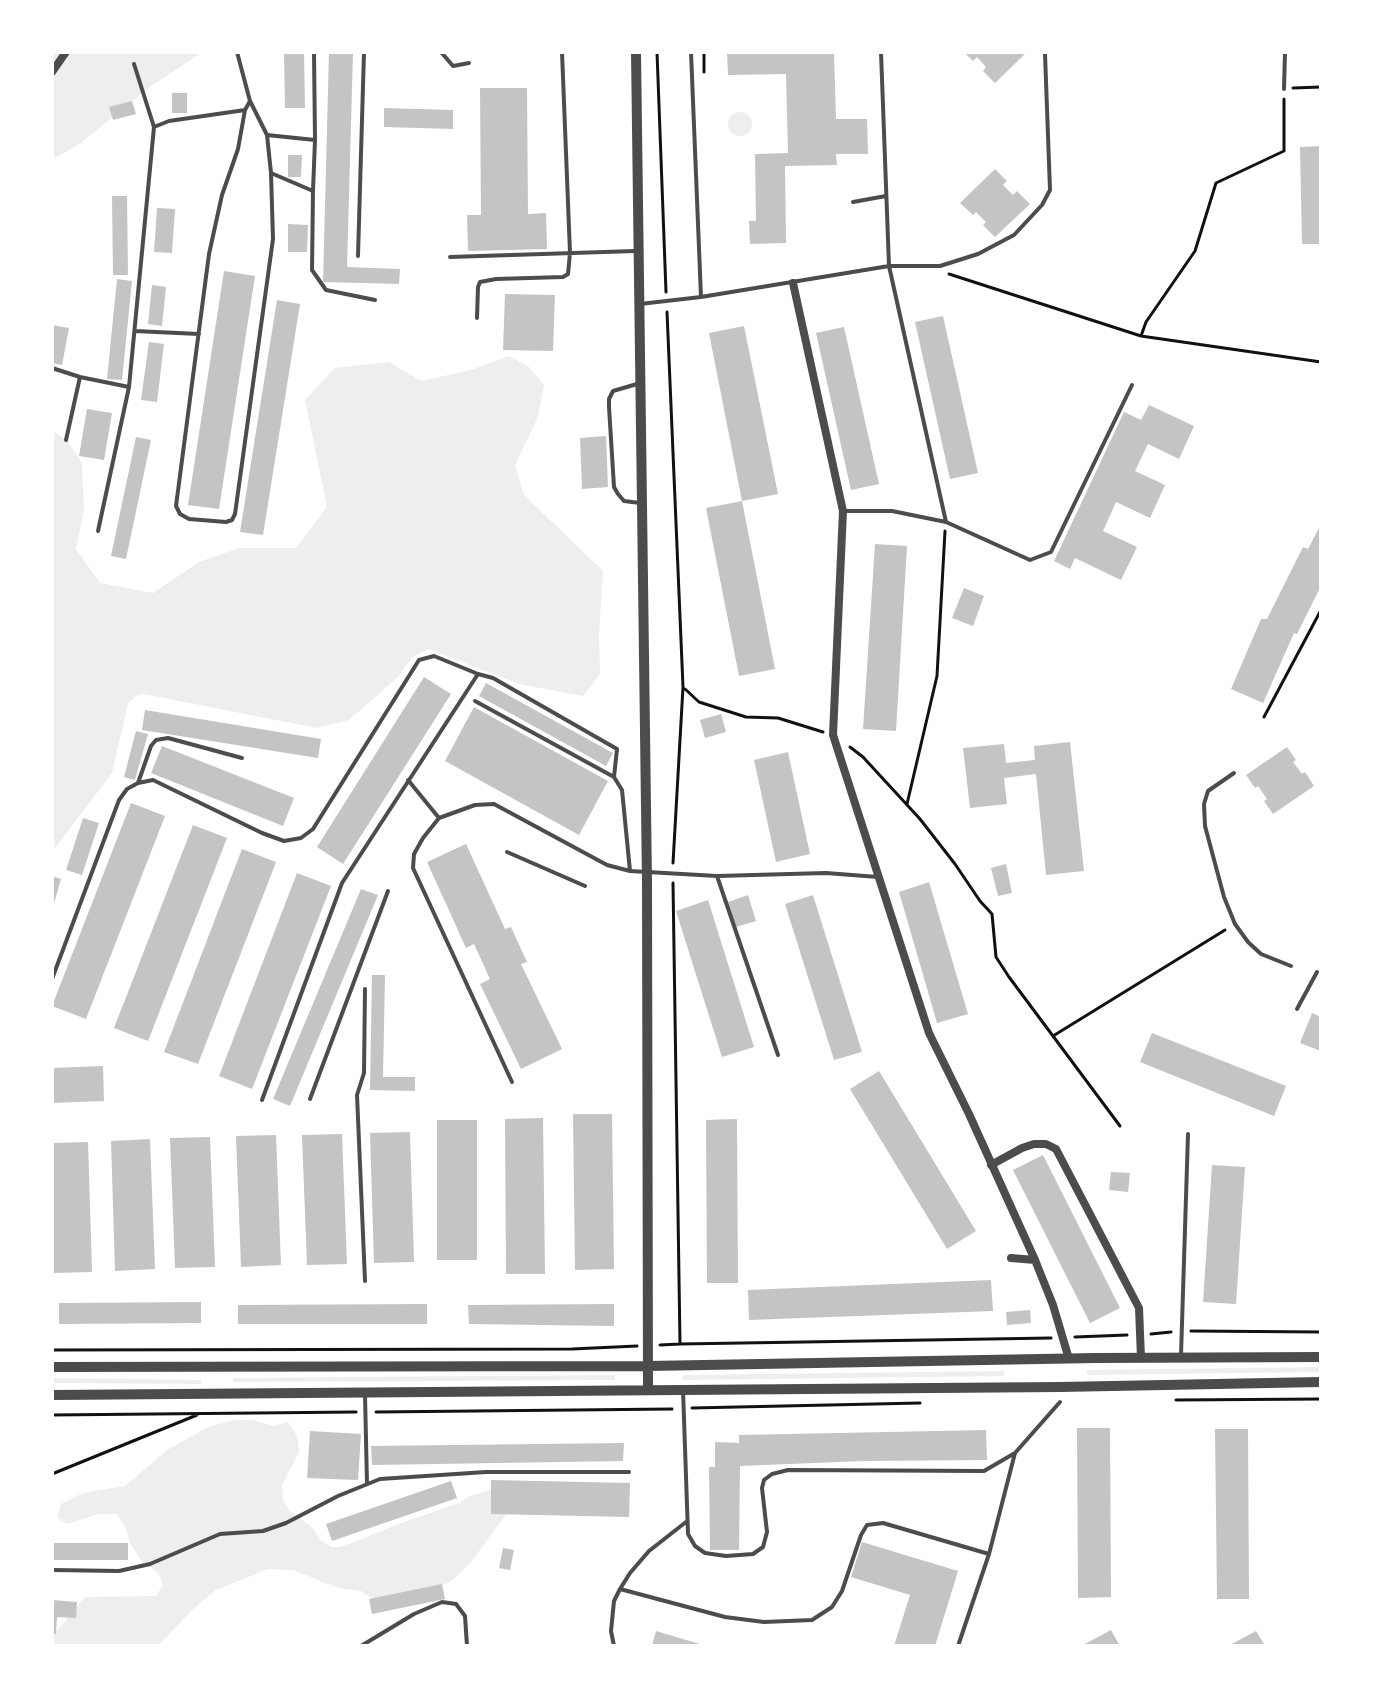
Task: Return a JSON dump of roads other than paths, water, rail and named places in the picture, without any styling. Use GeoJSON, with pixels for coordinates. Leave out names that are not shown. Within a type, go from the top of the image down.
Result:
{"type":"FeatureCollection","features":[{"type":"Feature","properties":{"kind":"street"},"geometry":{"type":"LineString","coordinates":[[52,72],[66,52]]}},
{"type":"Feature","properties":{"kind":"street"},"geometry":{"type":"LineString","coordinates":[[636,52],[646,871],[648,1390]]}},
{"type":"Feature","properties":{"kind":"street"},"geometry":{"type":"LineString","coordinates":[[793,283],[843,511],[833,735],[929,1033],[1035,1260],[1053,1305],[1069,1359]]}},
{"type":"Feature","properties":{"kind":"street"},"geometry":{"type":"LineString","coordinates":[[991,1165],[1034,1144],[1046,1144],[1056,1149],[1139,1308],[1141,1358]]}},
{"type":"Feature","properties":{"kind":"street"},"geometry":{"type":"LineString","coordinates":[[1011,1258],[1035,1260]]}},
{"type":"Feature","properties":{"kind":"street"},"geometry":{"type":"LineString","coordinates":[[52,1367],[648,1366],[1321,1357]]}},
{"type":"Feature","properties":{"kind":"street"},"geometry":{"type":"LineString","coordinates":[[52,1395],[1321,1382]]}},
{"type":"Feature","properties":{"kind":"lane"},"geometry":{"type":"LineString","coordinates":[[237,52],[250,101],[267,135],[273,239],[235,514],[232,520],[226,522],[189,519],[180,514],[176,506],[209,254],[222,195],[250,101]]}},
{"type":"Feature","properties":{"kind":"lane"},"geometry":{"type":"LineString","coordinates":[[314,52],[312,270],[326,290],[375,300]]}},
{"type":"Feature","properties":{"kind":"lane"},"geometry":{"type":"LineString","coordinates":[[358,256],[364,52]]}},
{"type":"Feature","properties":{"kind":"lane"},"geometry":{"type":"LineString","coordinates":[[441,52],[453,66],[469,63]]}},
{"type":"Feature","properties":{"kind":"lane"},"geometry":{"type":"LineString","coordinates":[[477,318],[480,282],[568,274],[570,253],[562,52]]}},
{"type":"Feature","properties":{"kind":"lane"},"geometry":{"type":"LineString","coordinates":[[691,52],[701,297]]}},
{"type":"Feature","properties":{"kind":"lane"},"geometry":{"type":"LineString","coordinates":[[881,52],[889,266],[946,522]]}},
{"type":"Feature","properties":{"kind":"lane"},"geometry":{"type":"LineString","coordinates":[[1284,89],[1285,52]]}},
{"type":"Feature","properties":{"kind":"lane"},"geometry":{"type":"LineString","coordinates":[[640,304],[889,266],[940,266],[978,254],[1014,235],[1042,205],[1050,190],[1045,54]]}},
{"type":"Feature","properties":{"kind":"lane"},"geometry":{"type":"LineString","coordinates":[[98,531],[129,387],[154,127],[134,64]]}},
{"type":"Feature","properties":{"kind":"lane"},"geometry":{"type":"LineString","coordinates":[[154,127],[169,121],[245,110]]}},
{"type":"Feature","properties":{"kind":"lane"},"geometry":{"type":"LineString","coordinates":[[267,135],[315,140]]}},
{"type":"Feature","properties":{"kind":"lane"},"geometry":{"type":"LineString","coordinates":[[271,173],[313,191]]}},
{"type":"Feature","properties":{"kind":"lane"},"geometry":{"type":"LineString","coordinates":[[853,202],[887,196]]}},
{"type":"Feature","properties":{"kind":"lane"},"geometry":{"type":"LineString","coordinates":[[450,257],[638,251]]}},
{"type":"Feature","properties":{"kind":"lane"},"geometry":{"type":"LineString","coordinates":[[135,331],[199,334]]}},
{"type":"Feature","properties":{"kind":"lane"},"geometry":{"type":"LineString","coordinates":[[52,368],[129,387]]}},
{"type":"Feature","properties":{"kind":"lane"},"geometry":{"type":"LineString","coordinates":[[66,440],[80,377]]}},
{"type":"Feature","properties":{"kind":"lane"},"geometry":{"type":"LineString","coordinates":[[641,383],[613,391],[609,407],[614,487],[624,501],[642,503]]}},
{"type":"Feature","properties":{"kind":"lane"},"geometry":{"type":"LineString","coordinates":[[843,511],[892,511],[946,522],[1030,560],[1051,552],[1132,385]]}},
{"type":"Feature","properties":{"kind":"lane"},"geometry":{"type":"LineString","coordinates":[[52,979],[119,800],[127,789],[153,780],[262,833],[284,841],[301,838],[313,829],[419,660],[434,656],[493,678],[615,747],[618,752],[614,777]]}},
{"type":"Feature","properties":{"kind":"lane"},"geometry":{"type":"LineString","coordinates":[[262,1100],[342,883],[478,674]]}},
{"type":"Feature","properties":{"kind":"lane"},"geometry":{"type":"LineString","coordinates":[[475,701],[614,777],[622,790],[630,871]]}},
{"type":"Feature","properties":{"kind":"lane"},"geometry":{"type":"LineString","coordinates":[[138,783],[156,740],[168,738],[242,758]]}},
{"type":"Feature","properties":{"kind":"lane"},"geometry":{"type":"LineString","coordinates":[[1234,773],[1208,791],[1204,804],[1205,826],[1224,897],[1235,924],[1248,942],[1261,954],[1291,966]]}},
{"type":"Feature","properties":{"kind":"lane"},"geometry":{"type":"LineString","coordinates":[[408,780],[439,818]]}},
{"type":"Feature","properties":{"kind":"lane"},"geometry":{"type":"LineString","coordinates":[[512,1082],[413,868],[414,854],[439,818],[475,805],[494,804],[607,865],[630,871],[717,876],[826,873],[879,877]]}},
{"type":"Feature","properties":{"kind":"lane"},"geometry":{"type":"LineString","coordinates":[[507,852],[585,886]]}},
{"type":"Feature","properties":{"kind":"lane"},"geometry":{"type":"LineString","coordinates":[[717,876],[778,1055]]}},
{"type":"Feature","properties":{"kind":"lane"},"geometry":{"type":"LineString","coordinates":[[310,1099],[388,891]]}},
{"type":"Feature","properties":{"kind":"lane"},"geometry":{"type":"LineString","coordinates":[[1297,1009],[1317,972]]}},
{"type":"Feature","properties":{"kind":"lane"},"geometry":{"type":"LineString","coordinates":[[365,989],[364,1073],[357,1095],[365,1281]]}},
{"type":"Feature","properties":{"kind":"lane"},"geometry":{"type":"LineString","coordinates":[[1181,1358],[1188,1134]]}},
{"type":"Feature","properties":{"kind":"lane"},"geometry":{"type":"LineString","coordinates":[[683,1390],[688,1534],[695,1546],[705,1553],[726,1556],[753,1554],[763,1547],[767,1532],[762,1488],[764,1480],[772,1474],[788,1470],[984,1471],[1015,1453],[1060,1402]]}},
{"type":"Feature","properties":{"kind":"lane"},"geometry":{"type":"LineString","coordinates":[[365,1392],[367,1484]]}},
{"type":"Feature","properties":{"kind":"lane"},"geometry":{"type":"LineString","coordinates":[[958,1646],[989,1554],[1015,1453]]}},
{"type":"Feature","properties":{"kind":"lane"},"geometry":{"type":"LineString","coordinates":[[52,1570],[119,1571],[150,1564],[220,1534],[263,1531],[286,1523],[338,1496],[380,1479],[486,1472],[629,1472]]}},
{"type":"Feature","properties":{"kind":"lane"},"geometry":{"type":"LineString","coordinates":[[614,1646],[611,1631],[614,1601],[620,1589],[649,1551],[686,1522]]}},
{"type":"Feature","properties":{"kind":"lane"},"geometry":{"type":"LineString","coordinates":[[620,1589],[725,1617],[764,1622],[812,1620],[832,1607],[842,1591],[867,1525],[883,1523],[989,1554]]}},
{"type":"Feature","properties":{"kind":"lane"},"geometry":{"type":"LineString","coordinates":[[361,1646],[414,1614],[442,1602],[456,1604],[465,1616],[467,1646]]}}]}
